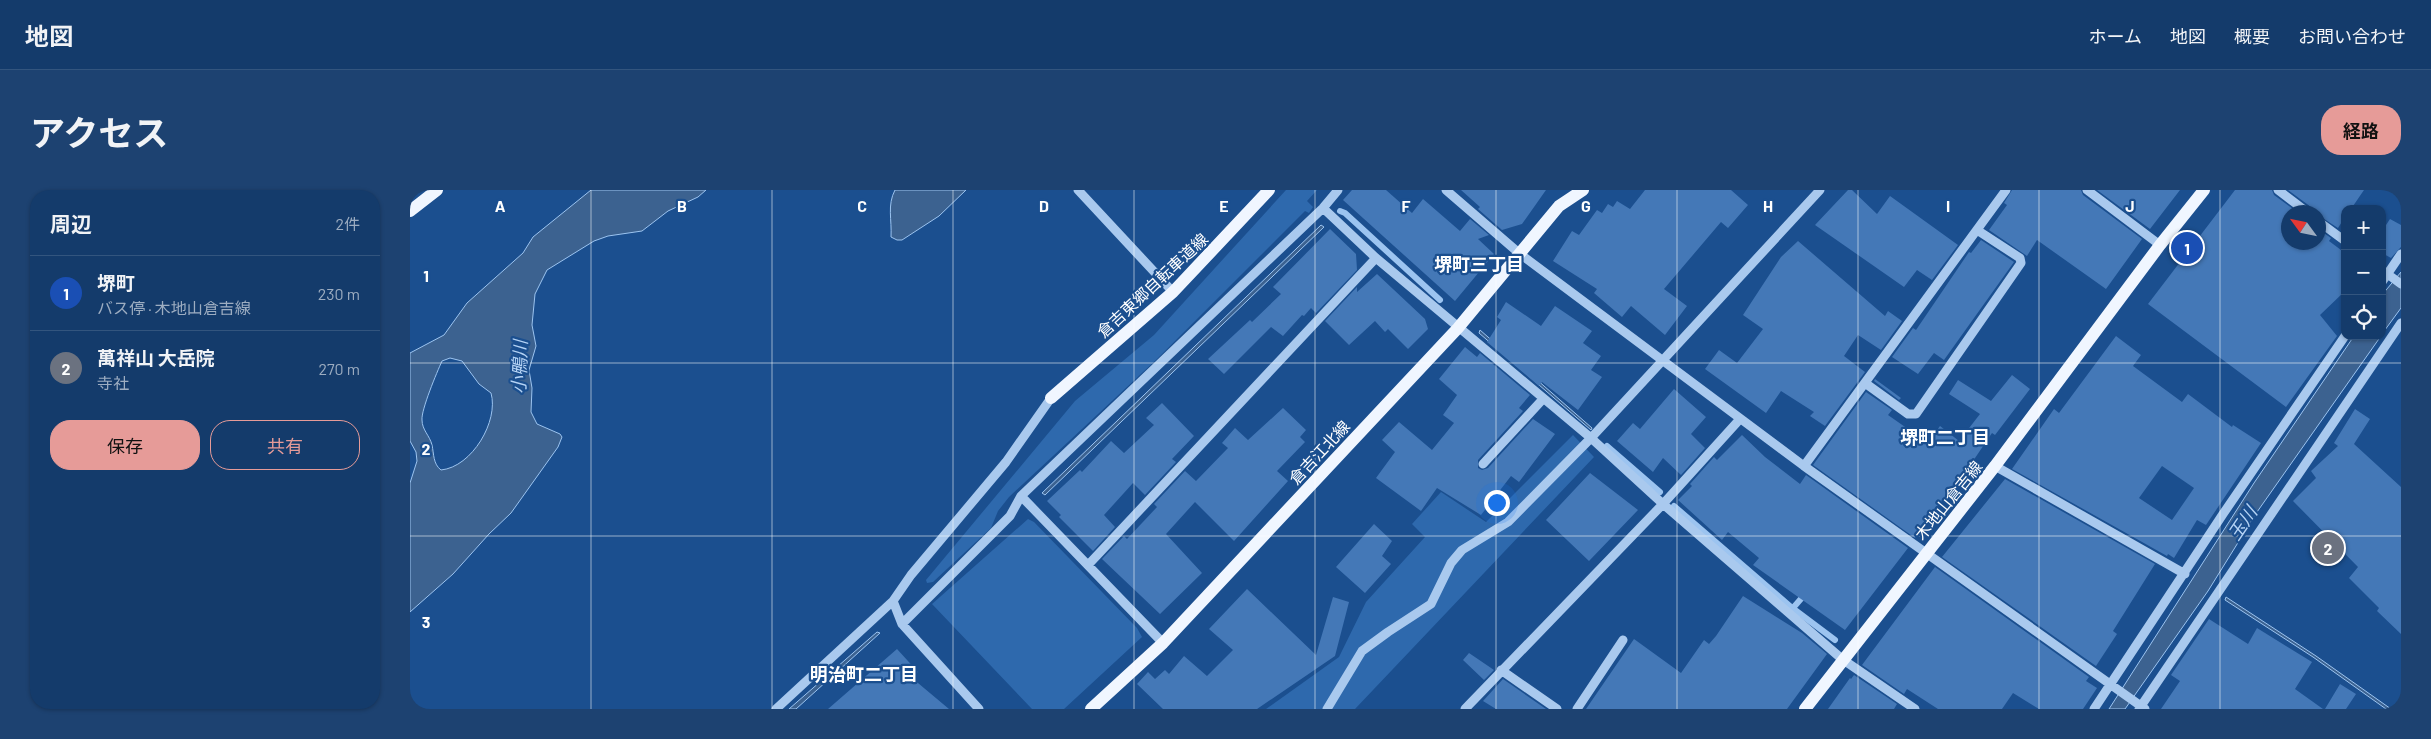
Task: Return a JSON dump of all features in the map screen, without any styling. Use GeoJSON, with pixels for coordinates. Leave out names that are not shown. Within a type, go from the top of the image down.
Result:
{"type":"FeatureCollection","features":[{"type":"Feature","properties":{"kind":"main road"},"geometry":{"type":"LineString","coordinates":[[410,211],[437,190]]}},
{"type":"Feature","properties":{"kind":"main road","name":"倉吉東郷自転車道線"},"geometry":{"type":"LineString","coordinates":[[1051,398],[1173,292],[1268,190]]}},
{"type":"Feature","properties":{"kind":"main road","name":"倉吉江北線"},"geometry":{"type":"LineString","coordinates":[[1091,709],[1163,643],[1458,328],[1559,206],[1583,190]]}},
{"type":"Feature","properties":{"kind":"main road","name":"木地山倉吉線"},"geometry":{"type":"LineString","coordinates":[[1805,709],[1842,659],[1995,466],[2160,245],[2204,190]]}},
{"type":"Feature","properties":{"kind":"street"},"geometry":{"type":"LineString","coordinates":[[1078,190],[1173,292]]}},
{"type":"Feature","properties":{"kind":"street"},"geometry":{"type":"LineString","coordinates":[[902,624],[1010,516],[1021,496],[1323,208],[1338,190]]}},
{"type":"Feature","properties":{"kind":"street"},"geometry":{"type":"LineString","coordinates":[[1446,190],[1520,254],[1740,419],[2112,684],[2141,708],[2401,323]]}},
{"type":"Feature","properties":{"kind":"street"},"geometry":{"type":"LineString","coordinates":[[1327,709],[1362,651],[1431,604],[1451,563],[1462,550],[1508,522],[1591,438],[1820,190]]}},
{"type":"Feature","properties":{"kind":"street"},"geometry":{"type":"LineString","coordinates":[[1804,466],[2006,190]]}},
{"type":"Feature","properties":{"kind":"street"},"geometry":{"type":"LineString","coordinates":[[2087,190],[2160,245]]}},
{"type":"Feature","properties":{"kind":"street"},"geometry":{"type":"LineString","coordinates":[[2278,190],[2298,205]]}},
{"type":"Feature","properties":{"kind":"street"},"geometry":{"type":"LineString","coordinates":[[1323,208],[1376,258],[1591,438],[1663,504],[1842,659],[1915,709]]}},
{"type":"Feature","properties":{"kind":"street"},"geometry":{"type":"LineString","coordinates":[[2326,227],[2341,238]]}},
{"type":"Feature","properties":{"kind":"street"},"geometry":{"type":"LineString","coordinates":[[1865,383],[1908,414],[1916,414],[2021,263],[2020,258],[1977,230]]}},
{"type":"Feature","properties":{"kind":"street"},"geometry":{"type":"LineString","coordinates":[[2386,273],[2401,254]]}},
{"type":"Feature","properties":{"kind":"street"},"geometry":{"type":"LineString","coordinates":[[1088,564],[1376,258]]}},
{"type":"Feature","properties":{"kind":"street"},"geometry":{"type":"LineString","coordinates":[[2386,276],[2401,284]]}},
{"type":"Feature","properties":{"kind":"street"},"geometry":{"type":"LineString","coordinates":[[2094,709],[2223,514],[2342,340]]}},
{"type":"Feature","properties":{"kind":"street"},"geometry":{"type":"LineString","coordinates":[[776,709],[893,601],[911,575],[1006,462],[1051,398]]}},
{"type":"Feature","properties":{"kind":"street"},"geometry":{"type":"LineString","coordinates":[[1483,464],[1543,398]]}},
{"type":"Feature","properties":{"kind":"street"},"geometry":{"type":"LineString","coordinates":[[1465,709],[1663,504],[1740,419]]}},
{"type":"Feature","properties":{"kind":"street"},"geometry":{"type":"LineString","coordinates":[[1995,466],[2185,574]]}},
{"type":"Feature","properties":{"kind":"street"},"geometry":{"type":"LineString","coordinates":[[1021,496],[1163,643]]}},
{"type":"Feature","properties":{"kind":"street"},"geometry":{"type":"LineString","coordinates":[[893,601],[902,624],[979,709]]}},
{"type":"Feature","properties":{"kind":"street"},"geometry":{"type":"LineString","coordinates":[[1577,709],[1623,640]]}},
{"type":"Feature","properties":{"kind":"street"},"geometry":{"type":"LineString","coordinates":[[1501,670],[1557,709]]}},
{"type":"Feature","properties":{"kind":"shaded area"},"geometry":{"type":"Polygon","coordinates":[[[1286,190],[1317,190],[1307,201],[1313,207],[1309,213],[1305,211],[1157,359],[1009,497],[998,511],[991,528],[933,582],[927,583],[926,580],[1075,401],[1154,335],[1286,190]]]}},
{"type":"Feature","properties":{"kind":"shaded area"},"geometry":{"type":"Polygon","coordinates":[[[1573,435],[1594,457],[1355,709],[1266,709],[1339,657],[1366,602],[1425,537],[1412,524],[1441,492],[1486,522],[1573,435]]]}},
{"type":"Feature","properties":{"kind":"shaded area"},"geometry":{"type":"Polygon","coordinates":[[[1028,519],[1034,522],[1137,628],[1142,637],[1064,709],[1032,709],[932,604],[1028,519]]]}},
{"type":"Feature","properties":{"kind":"water","name":"小鴨川"},"geometry":{"type":"Polygon","coordinates":[[[591,190],[706,190],[698,197],[668,211],[642,231],[608,236],[594,241],[547,270],[535,294],[532,325],[536,346],[529,370],[532,388],[531,412],[537,424],[560,434],[562,437],[558,447],[511,513],[453,574],[410,612],[410,483],[417,461],[416,452],[410,441],[410,353],[444,335],[467,303],[523,253],[533,237],[591,190]],[[450,358],[442,361],[422,415],[423,427],[431,442],[435,462],[441,470],[463,461],[473,452],[487,429],[491,416],[491,393],[479,384],[462,361],[450,358]]]}},
{"type":"Feature","properties":{"kind":"water"},"geometry":{"type":"Polygon","coordinates":[[[895,190],[966,190],[939,216],[902,240],[897,240],[891,237],[890,207],[895,190]]]}},
{"type":"Feature","properties":{"kind":"water"},"geometry":{"type":"Polygon","coordinates":[[[1321,225],[1324,227],[1045,495],[1042,493],[1321,225]]]}},
{"type":"Feature","properties":{"kind":"water"},"geometry":{"type":"Polygon","coordinates":[[[2401,272],[2401,308],[2386,329],[2386,295],[2386,290],[2401,272]]]}},
{"type":"Feature","properties":{"kind":"water"},"geometry":{"type":"Polygon","coordinates":[[[1480,330],[1592,428],[1591,430],[1479,333],[1480,330]]]}},
{"type":"Feature","properties":{"kind":"water","name":"玉川"},"geometry":{"type":"Polygon","coordinates":[[[2351,340],[2378,340],[2257,512],[2208,591],[2125,709],[2109,709],[2254,483],[2351,340]]]}},
{"type":"Feature","properties":{"kind":"water"},"geometry":{"type":"Polygon","coordinates":[[[2226,597],[2316,656],[2391,709],[2386,709],[2313,657],[2225,600],[2226,597]]]}},
{"type":"Feature","properties":{"kind":"water"},"geometry":{"type":"Polygon","coordinates":[[[877,632],[880,633],[796,709],[789,709],[877,632]]]}},
{"type":"Feature","properties":{"kind":"building"},"geometry":{"type":"Polygon","coordinates":[[[1352,190],[1386,190],[1412,213],[1423,199],[1460,231],[1470,219],[1489,235],[1478,239],[1494,254],[1455,301],[1343,200],[1352,190]]]}},
{"type":"Feature","properties":{"kind":"building"},"geometry":{"type":"Polygon","coordinates":[[[1461,190],[1546,190],[1522,224],[1502,230],[1478,209],[1480,207],[1461,190]]]}},
{"type":"Feature","properties":{"kind":"building"},"geometry":{"type":"Polygon","coordinates":[[[1645,190],[1731,190],[1748,205],[1728,228],[1721,222],[1664,289],[1687,306],[1665,335],[1631,306],[1622,317],[1594,293],[1597,289],[1553,261],[1572,231],[1579,235],[1597,210],[1602,213],[1608,204],[1613,207],[1617,201],[1630,209],[1645,190]]]}},
{"type":"Feature","properties":{"kind":"building"},"geometry":{"type":"Polygon","coordinates":[[[1848,190],[1852,190],[1877,214],[1890,196],[1958,245],[1932,280],[1917,270],[1904,287],[1815,225],[1848,190]]]}},
{"type":"Feature","properties":{"kind":"building"},"geometry":{"type":"Polygon","coordinates":[[[2012,190],[2081,190],[2083,195],[2142,239],[2106,289],[2037,240],[2027,256],[1989,230],[2007,205],[2004,203],[2012,190]]]}},
{"type":"Feature","properties":{"kind":"building"},"geometry":{"type":"Polygon","coordinates":[[[2097,190],[2180,190],[2150,229],[2097,190]]]}},
{"type":"Feature","properties":{"kind":"building"},"geometry":{"type":"Polygon","coordinates":[[[2235,190],[2272,190],[2274,195],[2288,205],[2281,205],[2281,250],[2326,250],[2326,235],[2331,238],[2329,241],[2341,250],[2341,295],[2320,315],[2337,336],[2286,407],[2148,304],[2235,190]]]}},
{"type":"Feature","properties":{"kind":"building"},"geometry":{"type":"Polygon","coordinates":[[[2288,190],[2364,190],[2354,205],[2341,205],[2341,223],[2338,228],[2326,220],[2326,205],[2308,205],[2288,190]]]}},
{"type":"Feature","properties":{"kind":"building"},"geometry":{"type":"Polygon","coordinates":[[[2390,219],[2401,225],[2401,247],[2391,258],[2386,255],[2386,225],[2390,219]]]}},
{"type":"Feature","properties":{"kind":"building"},"geometry":{"type":"Polygon","coordinates":[[[1330,229],[1356,254],[1357,270],[1316,313],[1311,308],[1283,336],[1271,327],[1224,374],[1208,359],[1250,320],[1252,322],[1281,294],[1273,287],[1330,229]]]}},
{"type":"Feature","properties":{"kind":"building"},"geometry":{"type":"Polygon","coordinates":[[[1981,240],[2014,262],[1944,360],[1934,353],[1918,374],[1892,357],[1913,328],[1916,330],[1969,252],[1971,253],[1981,240]]]}},
{"type":"Feature","properties":{"kind":"building"},"geometry":{"type":"Polygon","coordinates":[[[1798,241],[1885,316],[1888,311],[1902,321],[1881,350],[1858,335],[1844,356],[1865,372],[1825,426],[1810,416],[1814,412],[1781,391],[1766,413],[1705,369],[1719,350],[1737,363],[1763,329],[1743,315],[1781,257],[1798,241]]]}},
{"type":"Feature","properties":{"kind":"building"},"geometry":{"type":"Polygon","coordinates":[[[1377,274],[1425,319],[1428,329],[1408,349],[1388,329],[1385,332],[1375,321],[1349,345],[1325,321],[1357,287],[1357,292],[1377,274]]]}},
{"type":"Feature","properties":{"kind":"building"},"geometry":{"type":"Polygon","coordinates":[[[1506,302],[1541,326],[1555,306],[1592,331],[1583,343],[1601,356],[1591,370],[1602,377],[1578,410],[1542,382],[1539,386],[1487,342],[1501,320],[1497,317],[1506,302]]]}},
{"type":"Feature","properties":{"kind":"building"},"geometry":{"type":"Polygon","coordinates":[[[2116,336],[2141,355],[2133,366],[2182,402],[2188,394],[2232,427],[2233,425],[2261,443],[2206,525],[2197,520],[2174,558],[2168,554],[2167,556],[2012,469],[2054,409],[2059,413],[2116,336]],[[2162,466],[2139,498],[2172,520],[2194,488],[2162,466]]]}},
{"type":"Feature","properties":{"kind":"building"},"geometry":{"type":"Polygon","coordinates":[[[1465,347],[1477,357],[1480,353],[1530,395],[1519,408],[1523,411],[1478,460],[1478,468],[1482,470],[1488,468],[1533,419],[1555,434],[1519,482],[1511,476],[1481,515],[1437,488],[1421,511],[1376,478],[1395,452],[1382,440],[1399,422],[1432,450],[1454,423],[1443,415],[1457,395],[1439,379],[1465,347]]]}},
{"type":"Feature","properties":{"kind":"building"},"geometry":{"type":"Polygon","coordinates":[[[2012,375],[2030,389],[1995,435],[1992,433],[1954,489],[1915,538],[1813,465],[1866,392],[1892,410],[1888,415],[1928,443],[1940,426],[1959,441],[1980,414],[1949,394],[1958,380],[1991,401],[2012,375]]]}},
{"type":"Feature","properties":{"kind":"building"},"geometry":{"type":"Polygon","coordinates":[[[1875,379],[1901,398],[1899,400],[1874,381],[1875,379]]]}},
{"type":"Feature","properties":{"kind":"building"},"geometry":{"type":"Polygon","coordinates":[[[1674,389],[1706,417],[1691,434],[1705,448],[1681,475],[1663,458],[1653,472],[1617,441],[1633,423],[1640,429],[1674,389]]]}},
{"type":"Feature","properties":{"kind":"building"},"geometry":{"type":"Polygon","coordinates":[[[1162,403],[1194,436],[1172,459],[1176,462],[1145,495],[1133,483],[1104,515],[1115,527],[1093,551],[1059,517],[1061,515],[1047,501],[1080,470],[1082,472],[1111,441],[1124,453],[1154,425],[1146,418],[1162,403]]]}},
{"type":"Feature","properties":{"kind":"building"},"geometry":{"type":"Polygon","coordinates":[[[1283,408],[1306,430],[1300,437],[1305,442],[1277,471],[1288,481],[1234,541],[1195,502],[1166,534],[1202,573],[1160,614],[1102,559],[1124,536],[1127,539],[1157,507],[1154,504],[1185,471],[1196,481],[1228,448],[1222,443],[1235,428],[1248,440],[1283,408]]]}},
{"type":"Feature","properties":{"kind":"building"},"geometry":{"type":"Polygon","coordinates":[[[2355,409],[2370,419],[2354,444],[2401,487],[2401,634],[2377,611],[2379,608],[2349,578],[2358,567],[2293,501],[2316,478],[2311,471],[2338,446],[2334,443],[2355,409]]]}},
{"type":"Feature","properties":{"kind":"building"},"geometry":{"type":"Polygon","coordinates":[[[1742,435],[1765,457],[1800,484],[1806,475],[1908,548],[1845,630],[1753,565],[1759,558],[1728,532],[1722,540],[1678,500],[1692,486],[1690,484],[1714,457],[1717,460],[1742,435]]]}},
{"type":"Feature","properties":{"kind":"building"},"geometry":{"type":"Polygon","coordinates":[[[1590,473],[1638,510],[1589,561],[1546,520],[1590,473]]]}},
{"type":"Feature","properties":{"kind":"building"},"geometry":{"type":"Polygon","coordinates":[[[2005,479],[2155,564],[2113,631],[2117,634],[2096,666],[1942,557],[2005,479]]]}},
{"type":"Feature","properties":{"kind":"building"},"geometry":{"type":"Polygon","coordinates":[[[1374,524],[1392,541],[1382,556],[1391,564],[1365,593],[1336,567],[1374,524]]]}},
{"type":"Feature","properties":{"kind":"building"},"geometry":{"type":"Polygon","coordinates":[[[1935,567],[2089,677],[2086,681],[2097,688],[2083,709],[2039,709],[2013,693],[2002,709],[1938,709],[1907,689],[1904,694],[1862,665],[1935,567]]]}},
{"type":"Feature","properties":{"kind":"building"},"geometry":{"type":"Polygon","coordinates":[[[1247,589],[1316,655],[1333,597],[1349,602],[1335,656],[1257,709],[1163,709],[1137,684],[1148,672],[1155,679],[1165,670],[1169,674],[1184,656],[1207,676],[1233,650],[1209,629],[1247,589]]]}},
{"type":"Feature","properties":{"kind":"building"},"geometry":{"type":"Polygon","coordinates":[[[1743,596],[1802,633],[1827,654],[1787,709],[1586,709],[1634,639],[1681,673],[1704,640],[1709,644],[1716,636],[1743,596]]]}},
{"type":"Feature","properties":{"kind":"building"},"geometry":{"type":"Polygon","coordinates":[[[2209,619],[2248,644],[2257,628],[2312,662],[2295,689],[2323,709],[2161,709],[2180,681],[2171,675],[2209,619]]]}},
{"type":"Feature","properties":{"kind":"building"},"geometry":{"type":"Polygon","coordinates":[[[897,649],[918,672],[912,678],[949,709],[828,709],[897,649]]]}},
{"type":"Feature","properties":{"kind":"building"},"geometry":{"type":"Polygon","coordinates":[[[1469,653],[1494,670],[1484,680],[1463,660],[1469,653]]]}},
{"type":"Feature","properties":{"kind":"building"},"geometry":{"type":"Polygon","coordinates":[[[1854,675],[1897,704],[1894,709],[1828,709],[1854,675]]]}},
{"type":"Feature","properties":{"kind":"building"},"geometry":{"type":"Polygon","coordinates":[[[1503,679],[1546,709],[1496,709],[1483,701],[1503,679]]]}},
{"type":"Feature","properties":{"kind":"building"},"geometry":{"type":"Polygon","coordinates":[[[2340,684],[2356,694],[2346,709],[2325,709],[2340,684]]]}},
{"type":"Feature","properties":{"kind":"waterway"},"geometry":{"type":"LineString","coordinates":[[1340,211],[1345,213],[1440,300]]}},
{"type":"Feature","properties":{"kind":"waterway"},"geometry":{"type":"LineString","coordinates":[[1607,446],[1660,492]]}},
{"type":"Feature","properties":{"kind":"waterway"},"geometry":{"type":"LineString","coordinates":[[1674,506],[1791,607],[1835,640]]}},
{"type":"Feature","properties":{"kind":"waterway"},"geometry":{"type":"LineString","coordinates":[[1793,608],[1806,593]]}},
{"type":"Feature","properties":{"kind":"place","name":"堺町"},"geometry":{"type":"Point","coordinates":[2187,248]}},
{"type":"Feature","properties":{"kind":"place","name":"萬祥山 大岳院"},"geometry":{"type":"Point","coordinates":[2328,548]}},
{"type":"Feature","properties":{"kind":"district","name":"堺町三丁目"},"geometry":{"type":"Point","coordinates":[1479,264]}},
{"type":"Feature","properties":{"kind":"district","name":"堺町二丁目"},"geometry":{"type":"Point","coordinates":[1945,437]}},
{"type":"Feature","properties":{"kind":"district","name":"明治町二丁目"},"geometry":{"type":"Point","coordinates":[864,674]}}]}
